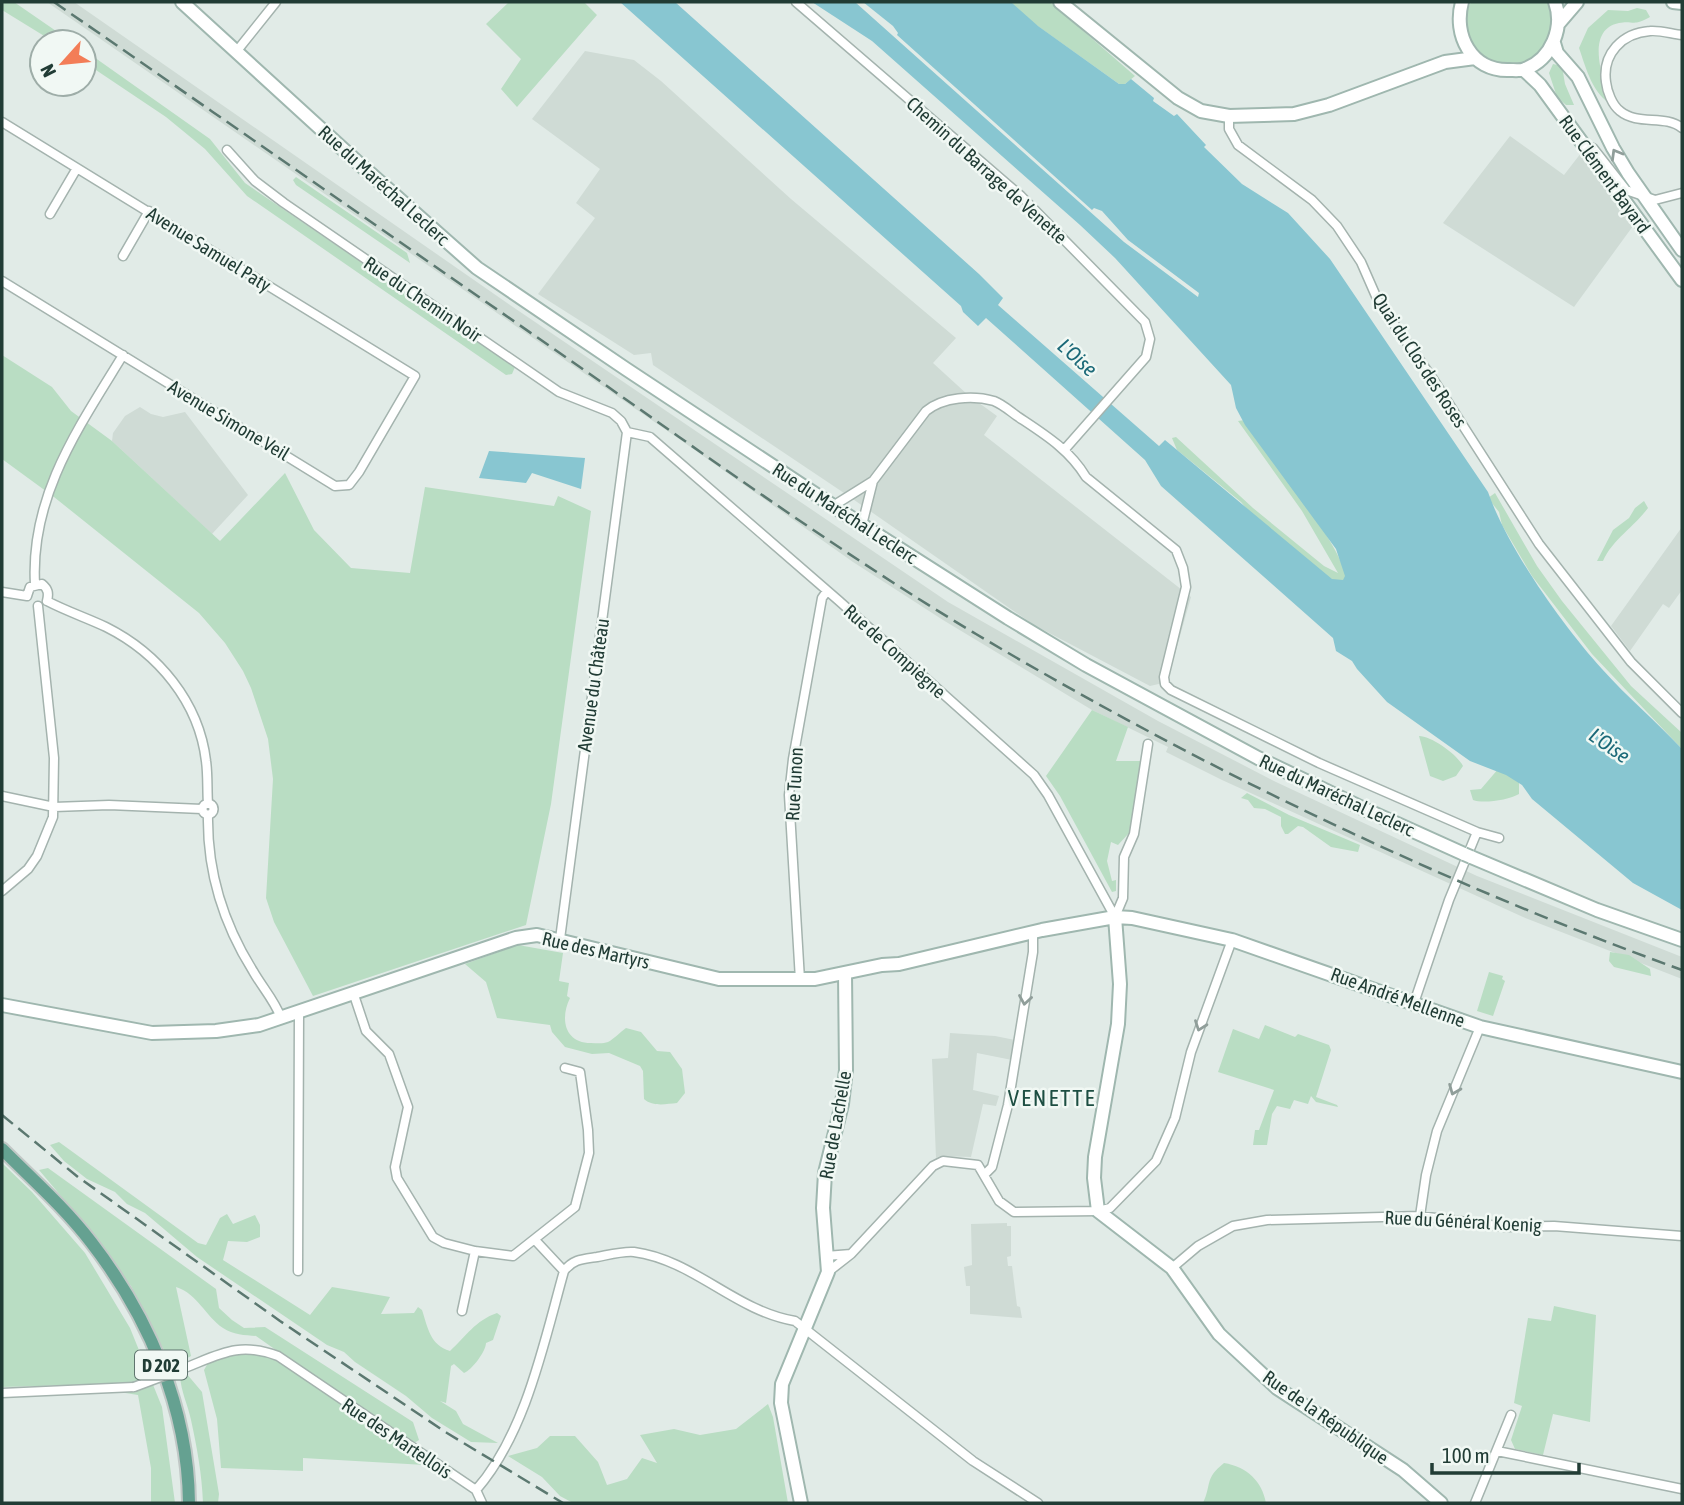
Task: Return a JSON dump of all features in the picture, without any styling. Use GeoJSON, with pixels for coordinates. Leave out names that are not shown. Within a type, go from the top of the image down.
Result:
{"type":"FeatureCollection","features":[{"type":"Feature","properties":{"kind":"main road","name":"D 202"},"geometry":{"type":"LineString","coordinates":[[2,1149],[91,1242],[143,1322],[176,1405],[184,1445],[189,1503]]}},
{"type":"Feature","properties":{"kind":"street","name":"Rue du Maréchal Leclerc"},"geometry":{"type":"LineString","coordinates":[[182,2],[477,268],[833,506],[1008,618],[1135,692],[1307,782],[1597,910],[1682,940]]}},
{"type":"Feature","properties":{"kind":"street"},"geometry":{"type":"LineString","coordinates":[[236,52],[276,2]]}},
{"type":"Feature","properties":{"kind":"street","name":"Chemin du Barrage de Venette"},"geometry":{"type":"LineString","coordinates":[[796,2],[1021,196],[1145,322],[1150,339],[1149,351],[1141,364],[1065,449]]}},
{"type":"Feature","properties":{"kind":"street"},"geometry":{"type":"LineString","coordinates":[[1060,2],[1178,98],[1201,111],[1229,116],[1294,114],[1445,62],[1475,58]]}},
{"type":"Feature","properties":{"kind":"street"},"geometry":{"type":"LineString","coordinates":[[1462,2],[1459,27],[1462,40],[1475,58],[1488,66],[1503,70],[1524,70],[1546,54],[1554,43],[1559,23],[1555,2]]}},
{"type":"Feature","properties":{"kind":"street"},"geometry":{"type":"LineString","coordinates":[[1559,23],[1577,2]]}},
{"type":"Feature","properties":{"kind":"street"},"geometry":{"type":"LineString","coordinates":[[1673,2],[1682,3]]}},
{"type":"Feature","properties":{"kind":"street"},"geometry":{"type":"LineString","coordinates":[[1682,35],[1650,31],[1630,35],[1614,46],[1605,73],[1607,89],[1620,112],[1640,119],[1676,123],[1682,128]]}},
{"type":"Feature","properties":{"kind":"street"},"geometry":{"type":"LineString","coordinates":[[1445,62],[1462,40]]}},
{"type":"Feature","properties":{"kind":"street","name":"Rue Clément Bayard"},"geometry":{"type":"LineString","coordinates":[[1554,43],[1557,53],[1578,77],[1613,148],[1642,196],[1682,250]]}},
{"type":"Feature","properties":{"kind":"street","name":"Rue Clément Bayard"},"geometry":{"type":"LineString","coordinates":[[1524,70],[1540,85],[1682,280]]}},
{"type":"Feature","properties":{"kind":"street","name":"Quai du Clos des Roses"},"geometry":{"type":"LineString","coordinates":[[1229,116],[1229,129],[1238,145],[1312,200],[1337,226],[1361,262],[1379,303],[1433,379],[1539,544],[1631,662],[1682,713]]}},
{"type":"Feature","properties":{"kind":"street","name":"Avenue Samuel Paty"},"geometry":{"type":"LineString","coordinates":[[2,124],[149,211],[415,376]]}},
{"type":"Feature","properties":{"kind":"street"},"geometry":{"type":"LineString","coordinates":[[1579,138],[1588,142],[1626,190],[1655,200],[1682,193]]}},
{"type":"Feature","properties":{"kind":"street","name":"Rue du Chemin Noir"},"geometry":{"type":"LineString","coordinates":[[227,150],[255,181],[284,203],[559,392],[612,413],[621,421],[627,432]]}},
{"type":"Feature","properties":{"kind":"street"},"geometry":{"type":"LineString","coordinates":[[50,214],[77,168]]}},
{"type":"Feature","properties":{"kind":"street"},"geometry":{"type":"LineString","coordinates":[[122,256],[149,211]]}},
{"type":"Feature","properties":{"kind":"street","name":"Avenue Simone Veil"},"geometry":{"type":"LineString","coordinates":[[2,281],[335,485],[349,485],[359,472],[415,376]]}},
{"type":"Feature","properties":{"kind":"street"},"geometry":{"type":"LineString","coordinates":[[35,584],[34,545],[49,490],[65,450],[123,355]]}},
{"type":"Feature","properties":{"kind":"street"},"geometry":{"type":"LineString","coordinates":[[862,525],[873,481],[926,411],[933,405],[953,398],[995,401],[1065,449],[1086,477],[1176,550],[1186,587],[1164,677],[1165,684],[1171,690],[1319,763],[1477,832],[1499,838]]}},
{"type":"Feature","properties":{"kind":"street","name":"Rue de Compiègne"},"geometry":{"type":"LineString","coordinates":[[627,432],[650,437],[1034,775],[1048,794],[1115,917]]}},
{"type":"Feature","properties":{"kind":"street","name":"Avenue du Château"},"geometry":{"type":"LineString","coordinates":[[560,939],[627,432]]}},
{"type":"Feature","properties":{"kind":"street"},"geometry":{"type":"LineString","coordinates":[[833,506],[873,481]]}},
{"type":"Feature","properties":{"kind":"street"},"geometry":{"type":"LineString","coordinates":[[856,491],[868,499]]}},
{"type":"Feature","properties":{"kind":"street"},"geometry":{"type":"LineString","coordinates":[[35,584],[42,584],[49,595],[47,601],[38,606],[33,605],[27,596],[27,591],[35,584]]}},
{"type":"Feature","properties":{"kind":"street","name":"Rue Tunon"},"geometry":{"type":"LineString","coordinates":[[800,980],[789,795],[822,598],[827,591]]}},
{"type":"Feature","properties":{"kind":"street"},"geometry":{"type":"LineString","coordinates":[[2,592],[27,596]]}},
{"type":"Feature","properties":{"kind":"street"},"geometry":{"type":"LineString","coordinates":[[47,601],[132,642],[168,674],[190,707],[206,759],[206,809],[216,891],[231,932],[281,1018]]}},
{"type":"Feature","properties":{"kind":"street"},"geometry":{"type":"LineString","coordinates":[[2,891],[28,869],[37,856],[46,838],[54,807],[54,758],[38,606]]}},
{"type":"Feature","properties":{"kind":"street"},"geometry":{"type":"LineString","coordinates":[[1098,1211],[1094,1178],[1095,1157],[1118,1024],[1120,984],[1115,917],[1123,898],[1124,857],[1134,834],[1148,744]]}},
{"type":"Feature","properties":{"kind":"street"},"geometry":{"type":"LineString","coordinates":[[2,796],[54,807],[109,805],[206,809]]}},
{"type":"Feature","properties":{"kind":"street"},"geometry":{"type":"LineString","coordinates":[[1414,1003],[1449,900],[1477,832]]}},
{"type":"Feature","properties":{"kind":"street","name":"Rue des Martyrs"},"geometry":{"type":"LineString","coordinates":[[2,1005],[152,1033],[216,1031],[259,1025],[516,938],[537,935],[719,979],[800,980],[899,964],[1033,932],[1115,917]]}},
{"type":"Feature","properties":{"kind":"street","name":"Rue André Mellenne"},"geometry":{"type":"LineString","coordinates":[[1115,917],[1187,929],[1232,940],[1480,1027],[1682,1072]]}},
{"type":"Feature","properties":{"kind":"street"},"geometry":{"type":"LineString","coordinates":[[985,1174],[992,1167],[1006,1116],[1033,952],[1033,932]]}},
{"type":"Feature","properties":{"kind":"street"},"geometry":{"type":"LineString","coordinates":[[801,1503],[781,1403],[782,1384],[828,1275],[933,1166],[943,1161],[978,1165],[999,1201],[1014,1212],[1098,1211],[1110,1208],[1156,1161],[1175,1118],[1191,1052],[1232,940]]}},
{"type":"Feature","properties":{"kind":"street","name":"Rue de Lachelle"},"geometry":{"type":"LineString","coordinates":[[828,1275],[823,1208],[825,1172],[842,1104],[846,1070],[845,973]]}},
{"type":"Feature","properties":{"kind":"street"},"geometry":{"type":"LineString","coordinates":[[354,995],[366,1031],[389,1054],[408,1107],[395,1167],[397,1178],[433,1237],[444,1243],[475,1251],[513,1256],[575,1207],[589,1153],[580,1072],[565,1068]]}},
{"type":"Feature","properties":{"kind":"street"},"geometry":{"type":"LineString","coordinates":[[298,1271],[299,1012]]}},
{"type":"Feature","properties":{"kind":"street"},"geometry":{"type":"LineString","coordinates":[[1420,1216],[1426,1175],[1437,1131],[1480,1027]]}},
{"type":"Feature","properties":{"kind":"street","name":"Rue de la République"},"geometry":{"type":"LineString","coordinates":[[1098,1211],[1172,1268],[1219,1334],[1277,1388],[1404,1470],[1441,1503]]}},
{"type":"Feature","properties":{"kind":"street","name":"Rue du Général Koenig"},"geometry":{"type":"LineString","coordinates":[[1172,1268],[1198,1246],[1233,1227],[1245,1223],[1318,1217],[1420,1216],[1506,1227],[1554,1226],[1682,1236]]}},
{"type":"Feature","properties":{"kind":"street"},"geometry":{"type":"LineString","coordinates":[[535,1240],[564,1271]]}},
{"type":"Feature","properties":{"kind":"street"},"geometry":{"type":"LineString","coordinates":[[463,1311],[475,1251]]}},
{"type":"Feature","properties":{"kind":"street"},"geometry":{"type":"LineString","coordinates":[[482,1503],[476,1490],[497,1463],[509,1440],[534,1375],[564,1271],[578,1259],[632,1252],[674,1263],[746,1306],[773,1317],[795,1321],[942,1438],[1038,1503]]}},
{"type":"Feature","properties":{"kind":"street"},"geometry":{"type":"LineString","coordinates":[[826,1256],[851,1254]]}},
{"type":"Feature","properties":{"kind":"street","name":"Rue des Martellois"},"geometry":{"type":"LineString","coordinates":[[2,1393],[134,1387],[234,1349],[262,1350],[278,1356],[476,1490]]}},
{"type":"Feature","properties":{"kind":"street"},"geometry":{"type":"LineString","coordinates":[[1475,1503],[1511,1415]]}},
{"type":"Feature","properties":{"kind":"street"},"geometry":{"type":"LineString","coordinates":[[1497,1451],[1682,1489]]}},
{"type":"Feature","properties":{"kind":"shaded area"},"geometry":{"type":"Polygon","coordinates":[[[47,2],[74,2],[510,305],[948,602],[1158,721],[1276,782],[1477,876],[1682,957],[1682,979],[1523,917],[1222,780],[1166,752],[1168,747],[1092,710],[853,562],[98,37],[98,28],[85,28],[47,2]]]}},
{"type":"Feature","properties":{"kind":"shaded area"},"geometry":{"type":"Polygon","coordinates":[[[585,51],[634,60],[661,81],[791,199],[956,338],[933,363],[968,395],[997,416],[984,435],[1191,597],[1167,682],[1150,686],[1034,625],[653,365],[651,353],[634,355],[538,294],[595,218],[576,203],[600,169],[532,119],[585,51]]]}},
{"type":"Feature","properties":{"kind":"shaded area"},"geometry":{"type":"Polygon","coordinates":[[[1510,136],[1564,175],[1581,153],[1633,226],[1574,307],[1443,223],[1510,136]]]}},
{"type":"Feature","properties":{"kind":"shaded area"},"geometry":{"type":"Polygon","coordinates":[[[140,407],[163,417],[185,412],[248,495],[212,534],[112,441],[113,433],[125,416],[140,407]]]}},
{"type":"Feature","properties":{"kind":"shaded area"},"geometry":{"type":"Polygon","coordinates":[[[1682,527],[1682,590],[1669,608],[1663,604],[1630,651],[1611,626],[1682,527]]]}},
{"type":"Feature","properties":{"kind":"shaded area"},"geometry":{"type":"Polygon","coordinates":[[[950,1033],[1015,1040],[1012,1060],[977,1053],[973,1090],[999,1096],[996,1106],[983,1104],[971,1157],[936,1158],[932,1059],[948,1058],[950,1033]]]}},
{"type":"Feature","properties":{"kind":"shaded area"},"geometry":{"type":"Polygon","coordinates":[[[1007,1223],[1007,1226],[1011,1226],[1011,1256],[1007,1257],[1008,1266],[1012,1266],[1017,1306],[1020,1307],[1022,1318],[970,1314],[970,1286],[966,1286],[964,1267],[972,1265],[971,1224],[1007,1223]]]}},
{"type":"Feature","properties":{"kind":"green space"},"geometry":{"type":"Polygon","coordinates":[[[2,2],[14,2],[52,28],[31,28],[2,10],[2,2]]]}},
{"type":"Feature","properties":{"kind":"green space"},"geometry":{"type":"Polygon","coordinates":[[[509,2],[584,2],[597,15],[517,107],[501,89],[521,59],[486,24],[509,2]]]}},
{"type":"Feature","properties":{"kind":"green space"},"geometry":{"type":"Polygon","coordinates":[[[1011,2],[1050,2],[1135,76],[1125,84],[1119,84],[1025,17],[1011,2]]]}},
{"type":"Feature","properties":{"kind":"green space"},"geometry":{"type":"Polygon","coordinates":[[[1471,2],[1548,2],[1552,16],[1551,29],[1538,55],[1524,63],[1508,65],[1492,60],[1478,51],[1469,37],[1466,21],[1471,2]]]}},
{"type":"Feature","properties":{"kind":"green space"},"geometry":{"type":"Polygon","coordinates":[[[1637,8],[1646,10],[1650,17],[1640,22],[1624,22],[1608,28],[1599,47],[1601,72],[1613,105],[1595,88],[1579,48],[1588,28],[1608,10],[1628,11],[1637,8]]]}},
{"type":"Feature","properties":{"kind":"green space"},"geometry":{"type":"Polygon","coordinates":[[[98,60],[210,139],[245,183],[515,367],[512,374],[506,375],[247,196],[205,149],[166,117],[98,71],[98,60]]]}},
{"type":"Feature","properties":{"kind":"green space"},"geometry":{"type":"Polygon","coordinates":[[[1553,64],[1562,66],[1565,84],[1574,105],[1566,105],[1557,97],[1549,73],[1553,64]]]}},
{"type":"Feature","properties":{"kind":"green space"},"geometry":{"type":"Polygon","coordinates":[[[296,177],[407,253],[410,263],[296,185],[293,180],[296,177]]]}},
{"type":"Feature","properties":{"kind":"green space"},"geometry":{"type":"Polygon","coordinates":[[[2,355],[52,387],[71,411],[112,441],[220,541],[285,473],[314,530],[351,568],[410,573],[425,487],[554,506],[558,496],[591,511],[551,804],[526,925],[313,996],[274,922],[266,898],[273,779],[268,739],[243,671],[225,643],[199,613],[2,459],[2,355]]]}},
{"type":"Feature","properties":{"kind":"green space"},"geometry":{"type":"Polygon","coordinates":[[[1245,420],[1320,525],[1343,567],[1346,580],[1330,580],[1177,450],[1172,438],[1176,437],[1253,508],[1324,566],[1338,573],[1302,511],[1238,421],[1245,420]]]}},
{"type":"Feature","properties":{"kind":"green space"},"geometry":{"type":"Polygon","coordinates":[[[1495,493],[1537,566],[1562,601],[1631,686],[1682,733],[1682,749],[1592,654],[1532,576],[1502,525],[1499,512],[1488,498],[1495,493]]]}},
{"type":"Feature","properties":{"kind":"green space"},"geometry":{"type":"Polygon","coordinates":[[[1644,501],[1648,508],[1643,515],[1612,546],[1603,561],[1597,561],[1613,530],[1629,518],[1635,508],[1644,501]]]}},
{"type":"Feature","properties":{"kind":"green space"},"geometry":{"type":"Polygon","coordinates":[[[1092,710],[1128,727],[1116,761],[1142,761],[1144,756],[1129,833],[1118,845],[1111,842],[1107,861],[1112,881],[1116,880],[1116,891],[1112,892],[1060,796],[1046,776],[1092,710]]]}},
{"type":"Feature","properties":{"kind":"green space"},"geometry":{"type":"Polygon","coordinates":[[[1419,736],[1437,742],[1455,756],[1463,766],[1456,776],[1443,781],[1430,776],[1419,736]]]}},
{"type":"Feature","properties":{"kind":"green space"},"geometry":{"type":"Polygon","coordinates":[[[1499,768],[1519,782],[1519,794],[1496,801],[1473,800],[1470,790],[1481,789],[1499,768]]]}},
{"type":"Feature","properties":{"kind":"green space"},"geometry":{"type":"Polygon","coordinates":[[[1247,793],[1289,815],[1360,845],[1358,852],[1331,847],[1303,827],[1298,826],[1285,834],[1281,817],[1265,809],[1254,808],[1248,800],[1241,798],[1247,793]]]}},
{"type":"Feature","properties":{"kind":"green space"},"geometry":{"type":"Polygon","coordinates":[[[518,945],[563,953],[559,981],[569,983],[567,996],[570,998],[565,1021],[575,1039],[606,1043],[626,1028],[641,1032],[657,1051],[670,1052],[682,1069],[685,1093],[677,1103],[655,1104],[644,1099],[643,1071],[640,1066],[609,1053],[592,1054],[565,1047],[552,1032],[550,1025],[497,1018],[486,982],[465,964],[518,945]]]}},
{"type":"Feature","properties":{"kind":"green space"},"geometry":{"type":"Polygon","coordinates":[[[1610,952],[1629,955],[1650,969],[1651,976],[1614,967],[1609,961],[1610,952]]]}},
{"type":"Feature","properties":{"kind":"green space"},"geometry":{"type":"Polygon","coordinates":[[[1489,972],[1503,976],[1505,981],[1493,1016],[1477,1011],[1489,972]]]}},
{"type":"Feature","properties":{"kind":"green space"},"geometry":{"type":"Polygon","coordinates":[[[1265,1025],[1295,1037],[1298,1034],[1329,1045],[1331,1050],[1316,1097],[1338,1107],[1316,1102],[1311,1096],[1308,1104],[1294,1100],[1290,1109],[1277,1106],[1272,1114],[1267,1145],[1253,1145],[1255,1130],[1259,1130],[1274,1090],[1218,1072],[1233,1029],[1259,1039],[1265,1025]]]}},
{"type":"Feature","properties":{"kind":"green space"},"geometry":{"type":"Polygon","coordinates":[[[59,1142],[198,1243],[206,1245],[220,1218],[227,1214],[233,1224],[255,1215],[260,1225],[260,1237],[247,1242],[228,1241],[223,1260],[310,1315],[332,1287],[390,1297],[381,1314],[414,1313],[418,1307],[422,1310],[434,1340],[450,1351],[477,1324],[497,1313],[501,1316],[493,1340],[486,1343],[481,1355],[464,1373],[454,1364],[451,1366],[446,1403],[440,1401],[456,1411],[463,1424],[498,1443],[471,1442],[432,1418],[344,1352],[327,1345],[197,1257],[145,1213],[127,1204],[115,1192],[87,1179],[64,1161],[50,1145],[59,1142]]]}},
{"type":"Feature","properties":{"kind":"green space"},"geometry":{"type":"Polygon","coordinates":[[[2,1163],[32,1192],[85,1253],[130,1328],[162,1407],[175,1503],[151,1503],[151,1468],[138,1395],[75,1385],[2,1387],[2,1163]]]}},
{"type":"Feature","properties":{"kind":"green space"},"geometry":{"type":"Polygon","coordinates":[[[48,1168],[216,1289],[219,1308],[232,1320],[244,1328],[265,1327],[413,1422],[419,1440],[411,1445],[256,1336],[223,1328],[196,1300],[176,1287],[191,1356],[182,1361],[170,1362],[131,1286],[88,1228],[39,1170],[48,1168]]]}},
{"type":"Feature","properties":{"kind":"green space"},"geometry":{"type":"Polygon","coordinates":[[[1554,1306],[1596,1315],[1590,1422],[1553,1414],[1543,1455],[1515,1449],[1511,1440],[1522,1406],[1514,1403],[1528,1318],[1551,1321],[1554,1306]]]}},
{"type":"Feature","properties":{"kind":"green space"},"geometry":{"type":"Polygon","coordinates":[[[236,1353],[263,1354],[305,1376],[406,1447],[406,1450],[425,1465],[303,1458],[303,1471],[221,1468],[217,1419],[204,1370],[208,1363],[236,1353]]]}},
{"type":"Feature","properties":{"kind":"green space"},"geometry":{"type":"Polygon","coordinates":[[[186,1373],[202,1392],[219,1494],[218,1503],[203,1503],[195,1440],[180,1376],[186,1373]]]}},
{"type":"Feature","properties":{"kind":"green space"},"geometry":{"type":"Polygon","coordinates":[[[768,1404],[773,1417],[788,1503],[573,1503],[560,1496],[542,1477],[508,1456],[537,1448],[550,1436],[575,1436],[598,1462],[607,1485],[627,1479],[642,1458],[657,1463],[640,1435],[674,1429],[700,1435],[736,1429],[768,1404]]]}},
{"type":"Feature","properties":{"kind":"green space"},"geometry":{"type":"Polygon","coordinates":[[[1224,1463],[1240,1468],[1252,1476],[1261,1488],[1266,1503],[1203,1503],[1211,1478],[1224,1463]]]}},
{"type":"Feature","properties":{"kind":"water","name":"L'Oise"},"geometry":{"type":"Polygon","coordinates":[[[620,2],[675,2],[979,274],[1003,298],[998,305],[1159,446],[1165,440],[1332,579],[1343,580],[1345,576],[1336,549],[1245,425],[1236,408],[1231,385],[1115,258],[872,41],[812,2],[855,2],[1124,242],[1198,297],[1199,293],[1128,240],[1102,211],[1094,208],[1092,210],[897,35],[893,26],[863,2],[1011,2],[1038,26],[1119,84],[1125,84],[1131,79],[1154,98],[1153,101],[1174,116],[1177,114],[1206,145],[1204,147],[1242,184],[1288,213],[1330,259],[1488,492],[1508,537],[1553,608],[1602,669],[1682,749],[1682,910],[1633,883],[1532,799],[1522,785],[1506,775],[1470,761],[1387,702],[1352,661],[1336,651],[1333,638],[1161,486],[1145,460],[986,318],[978,326],[963,312],[961,306],[620,2]]]}},
{"type":"Feature","properties":{"kind":"water"},"geometry":{"type":"Polygon","coordinates":[[[489,451],[585,458],[581,489],[532,473],[526,483],[479,478],[489,451]]]}},
{"type":"Feature","properties":{"kind":"railway"},"geometry":{"type":"LineString","coordinates":[[54,2],[779,507],[976,634],[1146,730],[1321,818],[1500,899],[1682,970]]}},
{"type":"Feature","properties":{"kind":"railway"},"geometry":{"type":"LineString","coordinates":[[2,1115],[78,1177],[280,1321],[447,1433],[563,1503]]}},
{"type":"Feature","properties":{"kind":"district","name":"VENETTE"},"geometry":{"type":"Point","coordinates":[1052,1098]}}]}
